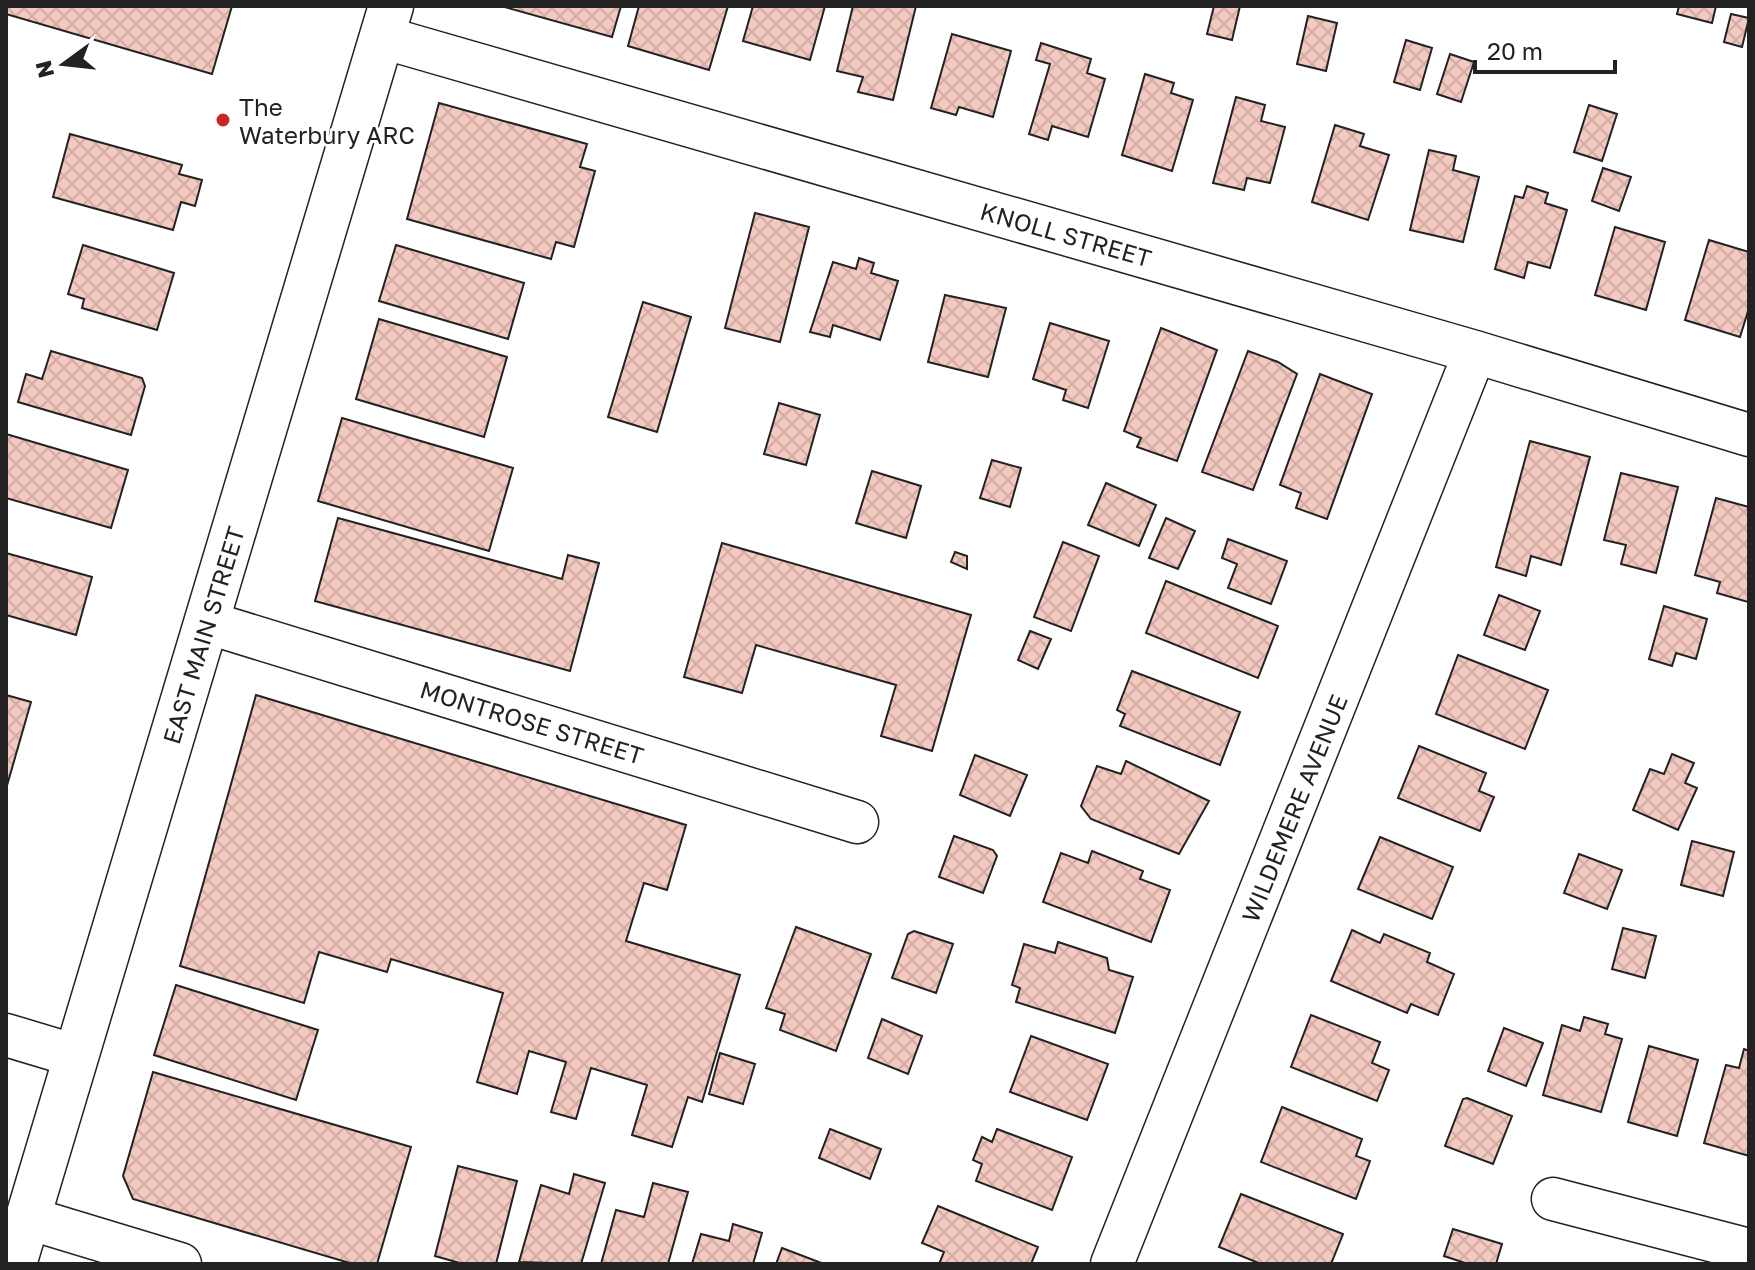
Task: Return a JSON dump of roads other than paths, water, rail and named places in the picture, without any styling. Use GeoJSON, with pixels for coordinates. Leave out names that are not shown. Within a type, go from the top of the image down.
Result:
{"type":"FeatureCollection","features":[{"type":"Feature","properties":{"kind":"main road","name":"EAST MAIN STREET"},"geometry":{"type":"LineString","coordinates":[[14,1264],[386,22]]}},
{"type":"Feature","properties":{"kind":"street","name":"KNOLL STREET"},"geometry":{"type":"LineString","coordinates":[[386,22],[1749,435]]}},
{"type":"Feature","properties":{"kind":"street","name":"WILDEMERE AVENUE"},"geometry":{"type":"LineString","coordinates":[[1112,1264],[1475,352]]}},
{"type":"Feature","properties":{"kind":"street","name":"MONTROSE STREET"},"geometry":{"type":"LineString","coordinates":[[206,622],[857,822]]}},
{"type":"Feature","properties":{"kind":"street"},"geometry":{"type":"LineString","coordinates":[[6,1035],[76,1056]]}},
{"type":"Feature","properties":{"kind":"street"},"geometry":{"type":"LineString","coordinates":[[1553,1199],[1749,1250]]}},
{"type":"Feature","properties":{"kind":"street"},"geometry":{"type":"LineString","coordinates":[[28,1218],[180,1264]]}},
{"type":"Feature","properties":{"kind":"place","name":"The Waterbury ARC"},"geometry":{"type":"Point","coordinates":[223,120]}}]}
